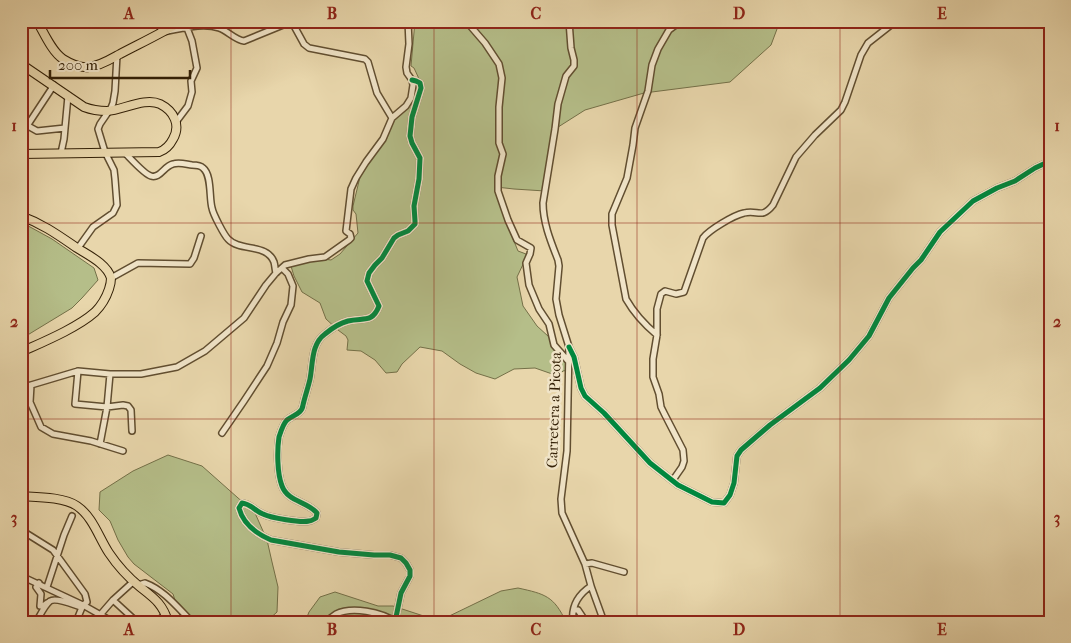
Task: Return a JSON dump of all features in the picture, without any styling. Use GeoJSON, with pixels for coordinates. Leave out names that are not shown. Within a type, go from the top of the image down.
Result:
{"type":"FeatureCollection","features":[{"type":"Feature","properties":{"kind":"highway"},"geometry":{"type":"LineString","coordinates":[[37,21],[57,53],[63,59],[79,67],[93,66],[164,32],[182,21]]}},
{"type":"Feature","properties":{"kind":"highway"},"geometry":{"type":"LineString","coordinates":[[21,154],[162,151],[168,146],[177,128],[170,111],[158,103],[149,102],[109,111],[91,110],[24,65]]}},
{"type":"Feature","properties":{"kind":"highway"},"geometry":{"type":"LineString","coordinates":[[21,216],[36,221],[78,248],[105,268],[111,278],[107,294],[95,312],[78,324],[21,352]]}},
{"type":"Feature","properties":{"kind":"highway"},"geometry":{"type":"LineString","coordinates":[[21,496],[58,499],[75,504],[85,511],[109,554],[136,583],[156,600],[167,618]]}},
{"type":"Feature","properties":{"kind":"street"},"geometry":{"type":"LineString","coordinates":[[156,21],[164,32],[204,26],[216,27],[241,41],[288,23],[293,24],[306,47],[362,57],[367,60],[377,93],[392,118]]}},
{"type":"Feature","properties":{"kind":"street"},"geometry":{"type":"LineString","coordinates":[[21,388],[78,371],[141,374],[176,367],[205,351],[244,318],[266,285],[285,265],[325,257],[349,240],[351,238],[350,234],[346,231],[346,224],[351,189],[366,162],[383,139],[392,118],[406,106],[411,98],[413,85],[406,67],[409,44],[408,21]]}},
{"type":"Feature","properties":{"kind":"street"},"geometry":{"type":"LineString","coordinates":[[466,21],[485,43],[499,64],[502,78],[499,107],[499,143],[503,154],[498,176],[498,191],[517,240],[531,248],[526,263],[528,285],[539,309],[549,324],[554,345],[569,362]]}},
{"type":"Feature","properties":{"kind":"street"},"geometry":{"type":"LineString","coordinates":[[657,335],[648,328],[626,299],[612,225],[612,214],[627,178],[634,145],[635,128],[648,91],[652,65],[658,49],[669,30],[681,21]]}},
{"type":"Feature","properties":{"kind":"street"},"geometry":{"type":"LineString","coordinates":[[673,480],[682,467],[684,450],[665,416],[653,377],[653,359],[657,335],[657,309],[661,294],[665,291],[676,294],[684,292],[706,233],[744,213],[764,213],[768,211],[773,205],[796,157],[841,110],[861,55],[868,43],[896,21]]}},
{"type":"Feature","properties":{"kind":"street","name":"Carretera a Picota"},"geometry":{"type":"LineString","coordinates":[[568,22],[574,66],[566,76],[558,104],[543,212],[558,260],[556,299],[569,346],[567,451],[561,506],[586,564],[591,586],[604,622]]}},
{"type":"Feature","properties":{"kind":"street"},"geometry":{"type":"LineString","coordinates":[[176,122],[188,106],[192,92],[191,81],[197,68],[192,41],[187,28]]}},
{"type":"Feature","properties":{"kind":"street"},"geometry":{"type":"LineString","coordinates":[[78,248],[93,227],[110,216],[117,205],[114,170],[105,152],[98,129],[113,103],[117,55]]}},
{"type":"Feature","properties":{"kind":"street"},"geometry":{"type":"LineString","coordinates":[[21,74],[24,65]]}},
{"type":"Feature","properties":{"kind":"street"},"geometry":{"type":"LineString","coordinates":[[326,622],[336,614],[362,610],[390,618],[396,622],[401,593],[410,576],[410,570],[406,562],[401,558],[390,555],[339,552],[271,540],[261,536],[252,529],[239,508],[242,503],[264,515],[301,522],[310,522],[316,518],[317,513],[314,510],[290,498],[282,488],[279,477],[279,439],[284,424],[302,408],[310,381],[317,343],[325,334],[346,321],[364,320],[371,317],[376,311],[379,306],[371,291],[367,277],[382,258],[394,238],[408,231],[415,224],[414,206],[419,179],[420,158],[410,136],[412,117],[421,88],[420,83],[412,80]]}},
{"type":"Feature","properties":{"kind":"street"},"geometry":{"type":"LineString","coordinates":[[27,126],[54,85]]}},
{"type":"Feature","properties":{"kind":"street"},"geometry":{"type":"LineString","coordinates":[[61,153],[68,95]]}},
{"type":"Feature","properties":{"kind":"street"},"geometry":{"type":"LineString","coordinates":[[21,122],[40,131],[64,128]]}},
{"type":"Feature","properties":{"kind":"street"},"geometry":{"type":"LineString","coordinates":[[125,153],[150,176],[156,177],[169,165],[178,162],[203,168],[210,184],[212,209],[227,238],[239,246],[266,252],[274,262],[276,273]]}},
{"type":"Feature","properties":{"kind":"street"},"geometry":{"type":"LineString","coordinates":[[569,346],[585,396],[650,463],[678,485],[712,502],[724,503],[730,495],[734,483],[737,456],[741,450],[770,425],[820,388],[849,360],[869,336],[889,298],[912,268],[921,260],[940,232],[974,201],[1050,161]]}},
{"type":"Feature","properties":{"kind":"street"},"geometry":{"type":"LineString","coordinates":[[111,278],[138,264],[190,264],[194,258],[200,236]]}},
{"type":"Feature","properties":{"kind":"street"},"geometry":{"type":"LineString","coordinates":[[222,432],[267,366],[291,305],[293,286],[288,274],[282,268]]}},
{"type":"Feature","properties":{"kind":"street"},"geometry":{"type":"LineString","coordinates":[[78,371],[75,404],[107,407],[123,405],[130,408],[132,430]]}},
{"type":"Feature","properties":{"kind":"street"},"geometry":{"type":"LineString","coordinates":[[100,444],[107,407],[110,374]]}},
{"type":"Feature","properties":{"kind":"street"},"geometry":{"type":"LineString","coordinates":[[31,385],[30,402],[41,427],[53,434],[91,441],[123,451]]}},
{"type":"Feature","properties":{"kind":"street"},"geometry":{"type":"LineString","coordinates":[[47,588],[72,516]]}},
{"type":"Feature","properties":{"kind":"street"},"geometry":{"type":"LineString","coordinates":[[21,530],[52,550],[85,594],[86,602],[82,606],[76,622]]}},
{"type":"Feature","properties":{"kind":"street"},"geometry":{"type":"LineString","coordinates":[[586,564],[596,564],[624,572]]}},
{"type":"Feature","properties":{"kind":"street"},"geometry":{"type":"LineString","coordinates":[[21,576],[39,583],[113,622]]}},
{"type":"Feature","properties":{"kind":"street"},"geometry":{"type":"LineString","coordinates":[[39,583],[36,586],[41,594],[40,606],[55,600],[82,606]]}},
{"type":"Feature","properties":{"kind":"street"},"geometry":{"type":"LineString","coordinates":[[100,615],[114,600],[136,583],[145,583],[170,599],[192,622]]}},
{"type":"Feature","properties":{"kind":"street"},"geometry":{"type":"LineString","coordinates":[[573,622],[572,614],[579,595],[591,586]]}},
{"type":"Feature","properties":{"kind":"street"},"geometry":{"type":"LineString","coordinates":[[114,600],[137,622]]}},
{"type":"Feature","properties":{"kind":"street"},"geometry":{"type":"LineString","coordinates":[[36,622],[49,602]]}},
{"type":"Feature","properties":{"kind":"street"},"geometry":{"type":"LineString","coordinates":[[574,609],[578,610],[586,622]]}},
{"type":"Feature","properties":{"kind":"street"},"geometry":{"type":"LineString","coordinates":[[156,622],[167,618]]}},
{"type":"Feature","properties":{"kind":"green space"},"geometry":{"type":"Polygon","coordinates":[[[415,21],[780,21],[771,45],[730,82],[644,93],[585,110],[555,129],[545,191],[496,187],[503,214],[518,251],[526,254],[517,277],[523,306],[537,326],[560,347],[569,362],[569,370],[563,371],[558,376],[535,368],[514,369],[495,379],[476,373],[442,351],[420,347],[402,364],[397,372],[386,373],[375,360],[361,351],[347,350],[348,340],[346,336],[326,319],[320,303],[302,292],[294,276],[290,263],[316,258],[331,260],[340,254],[358,233],[353,206],[360,177],[395,116],[418,93],[420,81],[414,68],[411,66],[415,21]]]}},
{"type":"Feature","properties":{"kind":"green space"},"geometry":{"type":"Polygon","coordinates":[[[21,222],[52,239],[94,268],[98,280],[72,308],[21,339],[21,222]]]}},
{"type":"Feature","properties":{"kind":"green space"},"geometry":{"type":"Polygon","coordinates":[[[168,455],[202,466],[255,513],[267,540],[278,587],[277,612],[266,622],[182,622],[173,594],[134,564],[118,540],[110,521],[99,510],[100,492],[133,471],[168,455]]]}},
{"type":"Feature","properties":{"kind":"green space"},"geometry":{"type":"Polygon","coordinates":[[[518,588],[535,592],[553,601],[566,622],[305,622],[309,612],[320,597],[335,592],[378,606],[393,606],[439,621],[501,591],[518,588]]]}},
{"type":"Feature","properties":{"kind":"cycle path"},"geometry":{"type":"LineString","coordinates":[[395,622],[401,593],[410,576],[410,570],[401,558],[390,555],[339,552],[271,540],[251,528],[239,508],[242,503],[267,516],[293,521],[310,521],[316,518],[317,513],[313,509],[293,498],[282,486],[278,462],[279,437],[282,428],[289,418],[302,408],[310,379],[313,355],[320,338],[339,325],[348,321],[370,318],[376,312],[379,306],[367,281],[369,273],[382,258],[394,238],[408,231],[415,224],[414,206],[419,179],[420,158],[410,136],[412,117],[421,88],[420,83],[412,80]]}},
{"type":"Feature","properties":{"kind":"cycle path"},"geometry":{"type":"LineString","coordinates":[[569,347],[574,357],[581,388],[585,396],[604,413],[650,463],[678,485],[712,502],[724,503],[730,495],[734,483],[737,456],[741,450],[770,425],[820,388],[849,360],[869,336],[889,298],[921,260],[940,232],[973,201],[1015,181],[1050,161]]}}]}
